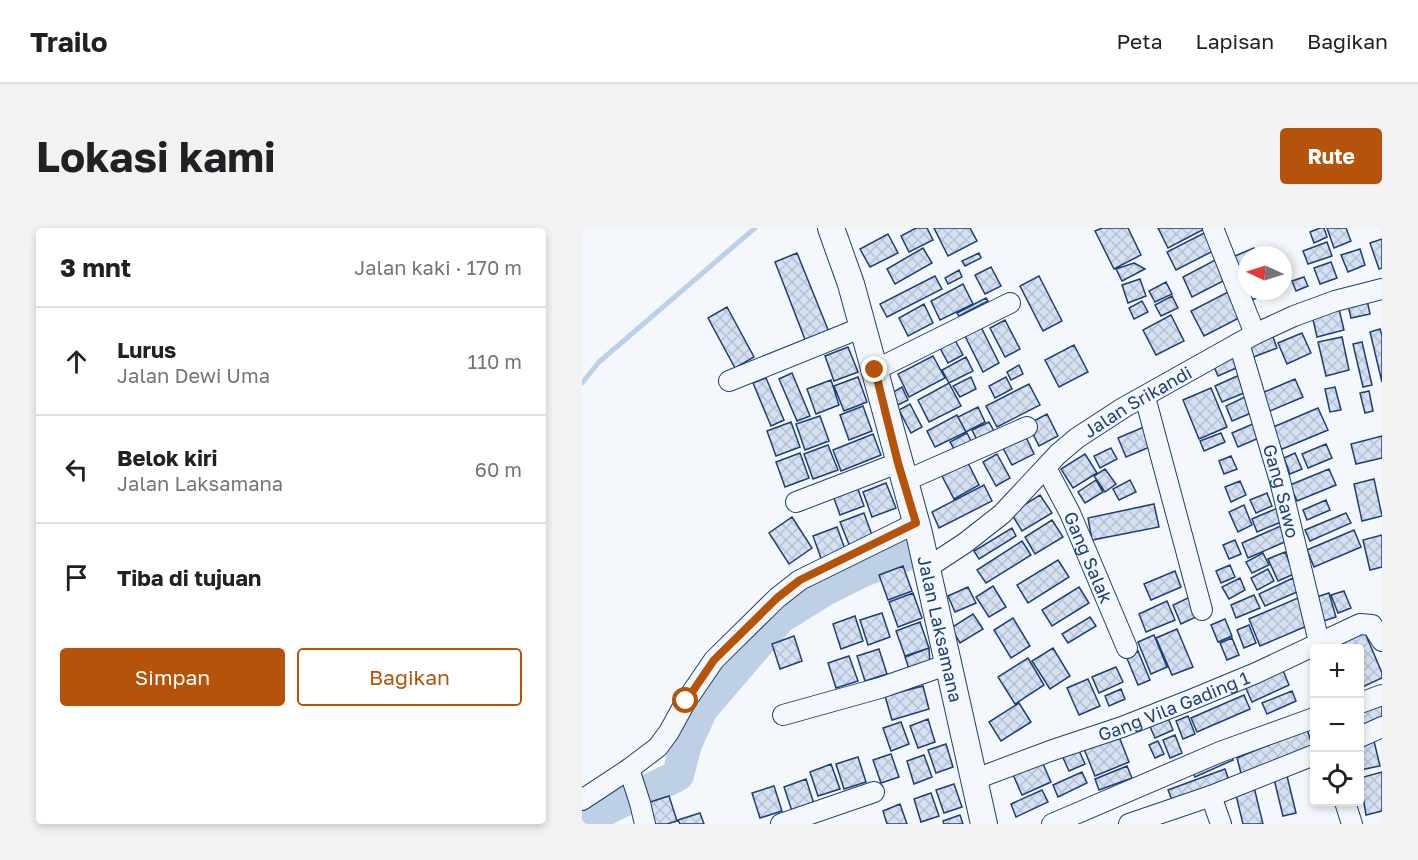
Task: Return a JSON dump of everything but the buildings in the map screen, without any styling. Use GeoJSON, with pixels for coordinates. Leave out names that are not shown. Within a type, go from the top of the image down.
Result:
{"type":"FeatureCollection","features":[{"type":"Feature","properties":{"kind":"main road","name":"Jalan Laksamana"},"geometry":{"type":"LineString","coordinates":[[831,228],[851,284],[916,523],[984,824]]}},
{"type":"Feature","properties":{"kind":"street","name":"Gang Sawo"},"geometry":{"type":"LineString","coordinates":[[1213,228],[1247,338],[1319,642]]}},
{"type":"Feature","properties":{"kind":"street","name":"Jalan Srikandi"},"geometry":{"type":"LineString","coordinates":[[927,568],[965,543],[1002,514],[1058,454],[1077,438],[1123,408],[1247,338],[1294,316],[1335,301],[1381,293]]}},
{"type":"Feature","properties":{"kind":"street"},"geometry":{"type":"LineString","coordinates":[[875,370],[1010,303]]}},
{"type":"Feature","properties":{"kind":"street"},"geometry":{"type":"LineString","coordinates":[[729,381],[863,327]]}},
{"type":"Feature","properties":{"kind":"street"},"geometry":{"type":"LineString","coordinates":[[1145,397],[1202,610]]}},
{"type":"Feature","properties":{"kind":"street"},"geometry":{"type":"LineString","coordinates":[[796,501],[901,472],[1027,427]]}},
{"type":"Feature","properties":{"kind":"street","name":"Gang Salak"},"geometry":{"type":"LineString","coordinates":[[1046,468],[1070,513],[1127,648]]}},
{"type":"Feature","properties":{"kind":"street"},"geometry":{"type":"LineString","coordinates":[[582,800],[635,786],[686,701],[714,660],[777,598],[800,580],[916,523]]}},
{"type":"Feature","properties":{"kind":"street","name":"Gang Vila Gading 1"},"geometry":{"type":"LineString","coordinates":[[973,780],[1193,699],[1256,673],[1360,624],[1377,633]]}},
{"type":"Feature","properties":{"kind":"street"},"geometry":{"type":"LineString","coordinates":[[783,715],[880,688],[949,664]]}},
{"type":"Feature","properties":{"kind":"street"},"geometry":{"type":"LineString","coordinates":[[1364,701],[1382,695]]}},
{"type":"Feature","properties":{"kind":"street"},"geometry":{"type":"LineString","coordinates":[[1052,824],[1221,752],[1310,719]]}},
{"type":"Feature","properties":{"kind":"street"},"geometry":{"type":"LineString","coordinates":[[1364,735],[1382,727]]}},
{"type":"Feature","properties":{"kind":"street"},"geometry":{"type":"LineString","coordinates":[[1129,824],[1211,796],[1310,758]]}},
{"type":"Feature","properties":{"kind":"street"},"geometry":{"type":"LineString","coordinates":[[635,786],[645,824]]}},
{"type":"Feature","properties":{"kind":"street"},"geometry":{"type":"LineString","coordinates":[[781,824],[874,792]]}},
{"type":"Feature","properties":{"kind":"street"},"geometry":{"type":"LineString","coordinates":[[1211,796],[1221,824]]}},
{"type":"Feature","properties":{"kind":"street"},"geometry":{"type":"LineString","coordinates":[[1347,806],[1352,824]]}},
{"type":"Feature","properties":{"kind":"waterway"},"geometry":{"type":"LineString","coordinates":[[582,383],[599,362],[755,228]]}},
{"type":"Feature","properties":{"kind":"waterway"},"geometry":{"type":"LineString","coordinates":[[584,824],[606,810],[678,775],[686,744],[702,709],[780,618],[825,590],[863,571],[909,554]]}},
{"type":"Feature","properties":{"kind":"route"},"geometry":{"type":"LineString","coordinates":[[686,701],[714,660],[777,598],[800,580],[916,523],[898,463],[875,370]]}}]}
